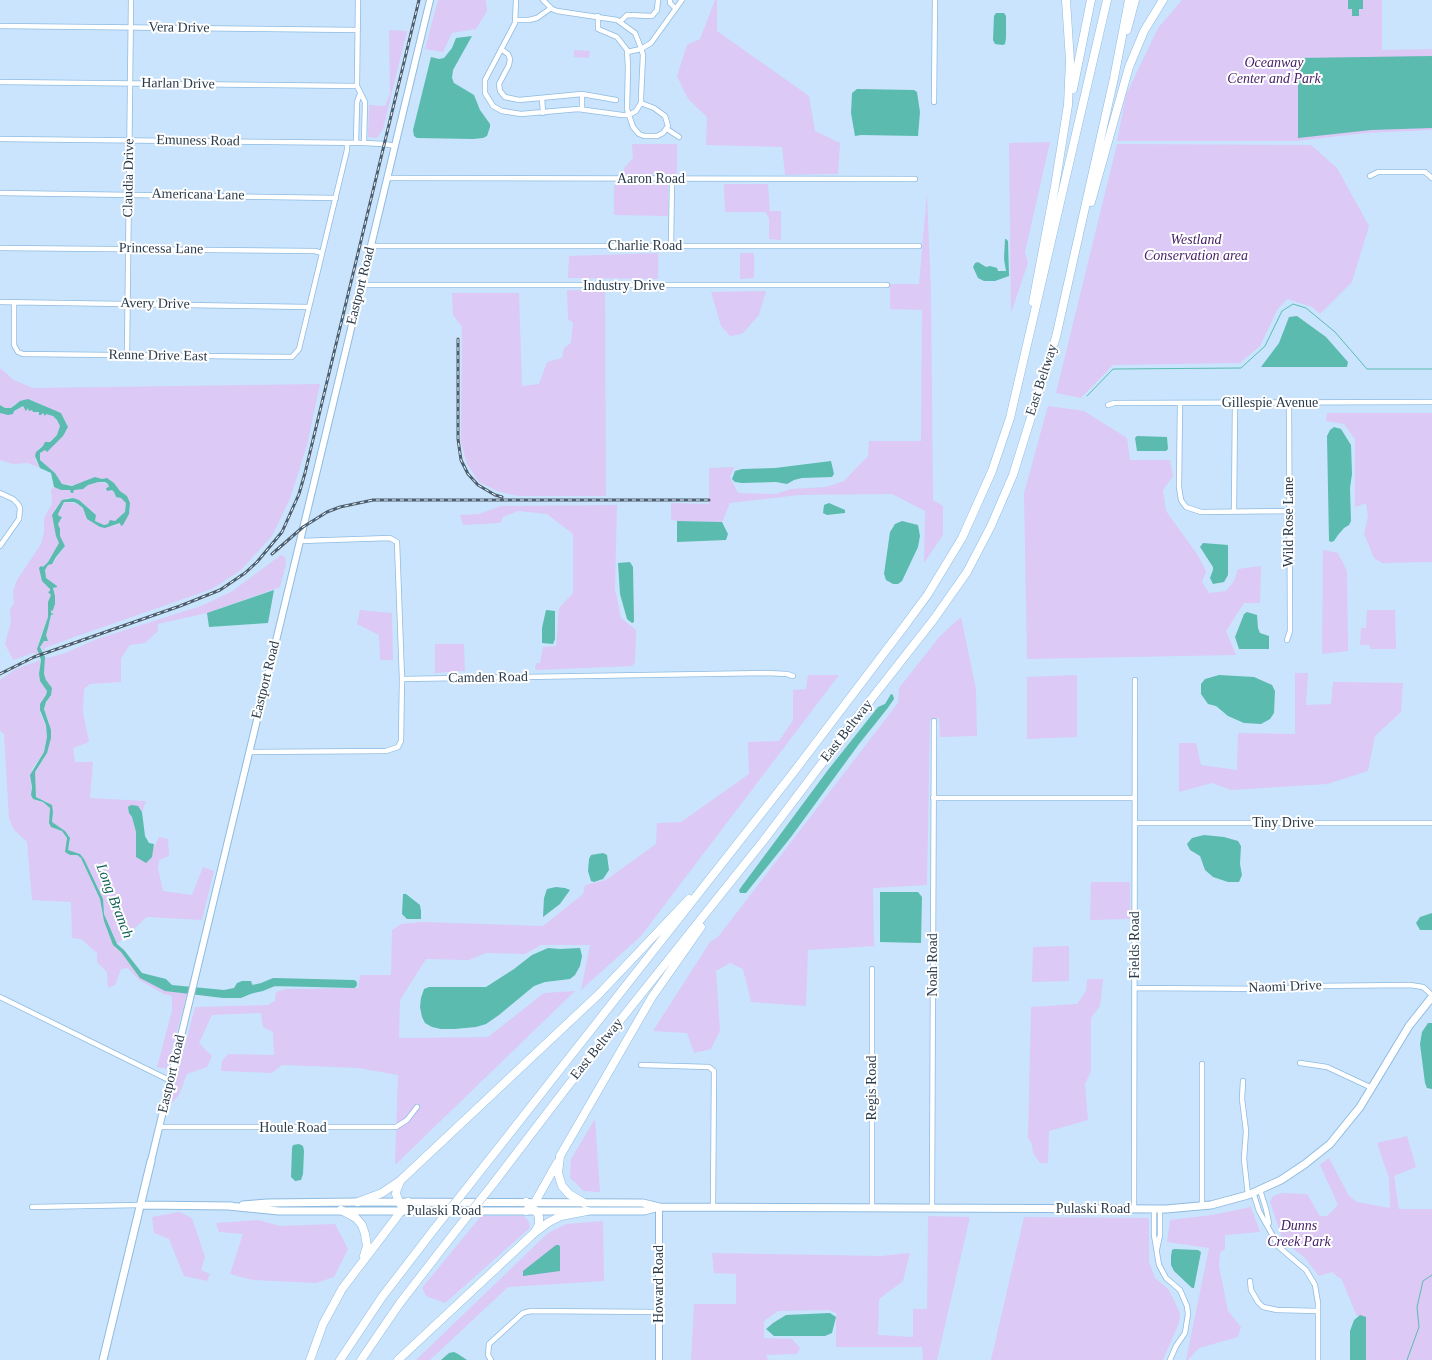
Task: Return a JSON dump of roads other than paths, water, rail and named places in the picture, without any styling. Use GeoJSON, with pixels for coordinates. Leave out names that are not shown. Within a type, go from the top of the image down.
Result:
{"type":"FeatureCollection","features":[{"type":"Feature","properties":{"kind":"highway"},"geometry":{"type":"LineString","coordinates":[[1062,148],[1070,78],[1070,48],[1066,0]]}},
{"type":"Feature","properties":{"kind":"highway"},"geometry":{"type":"LineString","coordinates":[[1025,358],[1032,306],[1091,0]]}},
{"type":"Feature","properties":{"kind":"highway","name":"East Beltway"},"geometry":{"type":"LineString","coordinates":[[340,1360],[376,1305],[435,1228],[720,866],[906,624],[940,575],[962,538],[992,471],[1010,418],[1107,0]]}},
{"type":"Feature","properties":{"kind":"highway","name":"East Beltway"},"geometry":{"type":"LineString","coordinates":[[361,1360],[385,1322],[567,1087],[764,840],[934,620],[967,572],[991,526],[1013,475],[1056,337],[1114,78],[1128,0]]}},
{"type":"Feature","properties":{"kind":"highway"},"geometry":{"type":"LineString","coordinates":[[1114,78],[1135,0]]}},
{"type":"Feature","properties":{"kind":"highway"},"geometry":{"type":"LineString","coordinates":[[1056,337],[1124,81],[1144,31],[1163,0]]}},
{"type":"Feature","properties":{"kind":"highway"},"geometry":{"type":"LineString","coordinates":[[534,1234],[539,1224],[539,1217],[531,1207],[652,997],[764,840]]}},
{"type":"Feature","properties":{"kind":"highway"},"geometry":{"type":"LineString","coordinates":[[358,1202],[382,1193],[401,1180],[599,994],[720,866]]}},
{"type":"Feature","properties":{"kind":"highway"},"geometry":{"type":"LineString","coordinates":[[560,1156],[558,1173],[562,1186],[569,1194],[584,1203]]}},
{"type":"Feature","properties":{"kind":"highway"},"geometry":{"type":"LineString","coordinates":[[310,1360],[323,1324],[342,1289],[403,1207],[397,1189],[401,1180]]}},
{"type":"Feature","properties":{"kind":"highway"},"geometry":{"type":"LineString","coordinates":[[341,1210],[356,1218],[362,1224],[367,1246],[364,1259]]}},
{"type":"Feature","properties":{"kind":"highway"},"geometry":{"type":"LineString","coordinates":[[398,1360],[549,1222],[561,1216],[587,1211]]}},
{"type":"Feature","properties":{"kind":"main road","name":"Pulaski Road"},"geometry":{"type":"LineString","coordinates":[[531,1207],[584,1203],[644,1203],[659,1207],[1157,1209],[1202,1206],[1228,1201],[1254,1192],[1289,1175],[1322,1151],[1354,1117],[1409,1026],[1432,996]]}},
{"type":"Feature","properties":{"kind":"main road","name":"Eastport Road"},"geometry":{"type":"LineString","coordinates":[[103,1360],[151,1161]]}},
{"type":"Feature","properties":{"kind":"main road","name":"Pulaski Road"},"geometry":{"type":"LineString","coordinates":[[140,1205],[228,1206],[268,1203],[358,1202],[403,1207]]}},
{"type":"Feature","properties":{"kind":"main road","name":"Pulaski Road"},"geometry":{"type":"LineString","coordinates":[[228,1206],[279,1211],[403,1207],[531,1207],[587,1211],[644,1212],[659,1207]]}},
{"type":"Feature","properties":{"kind":"street","name":"Claudia Drive"},"geometry":{"type":"LineString","coordinates":[[127,356],[131,0]]}},
{"type":"Feature","properties":{"kind":"street"},"geometry":{"type":"LineString","coordinates":[[358,0],[357,86],[365,102],[364,143]]}},
{"type":"Feature","properties":{"kind":"street","name":"Eastport Road"},"geometry":{"type":"LineString","coordinates":[[151,1161],[430,0]]}},
{"type":"Feature","properties":{"kind":"street"},"geometry":{"type":"LineString","coordinates":[[516,0],[516,20],[484,80],[484,90],[489,102],[497,109],[522,114],[582,109],[629,115],[636,111],[640,103],[642,49],[634,33],[620,22],[598,16],[556,11],[543,0]]}},
{"type":"Feature","properties":{"kind":"street"},"geometry":{"type":"LineString","coordinates":[[620,22],[627,16],[652,16],[657,10],[658,0]]}},
{"type":"Feature","properties":{"kind":"street"},"geometry":{"type":"LineString","coordinates":[[670,0],[670,3],[676,9]]}},
{"type":"Feature","properties":{"kind":"street"},"geometry":{"type":"LineString","coordinates":[[627,52],[642,49],[651,43],[682,0]]}},
{"type":"Feature","properties":{"kind":"street"},"geometry":{"type":"LineString","coordinates":[[934,102],[935,0]]}},
{"type":"Feature","properties":{"kind":"street"},"geometry":{"type":"LineString","coordinates":[[516,20],[537,18],[551,8]]}},
{"type":"Feature","properties":{"kind":"street"},"geometry":{"type":"LineString","coordinates":[[598,16],[598,29],[617,37],[624,44],[627,52],[627,109],[633,126],[639,134],[656,136],[664,133],[668,122],[665,116],[654,108],[640,103]]}},
{"type":"Feature","properties":{"kind":"street","name":"Vera Drive"},"geometry":{"type":"LineString","coordinates":[[0,26],[358,30]]}},
{"type":"Feature","properties":{"kind":"street"},"geometry":{"type":"LineString","coordinates":[[501,49],[508,54],[510,59],[509,65],[499,84],[501,94],[511,99],[582,94],[616,100]]}},
{"type":"Feature","properties":{"kind":"street","name":"Harlan Drive"},"geometry":{"type":"LineString","coordinates":[[0,82],[357,86]]}},
{"type":"Feature","properties":{"kind":"street"},"geometry":{"type":"LineString","coordinates":[[356,143],[357,102],[360,94]]}},
{"type":"Feature","properties":{"kind":"street"},"geometry":{"type":"LineString","coordinates":[[582,94],[582,109]]}},
{"type":"Feature","properties":{"kind":"street"},"geometry":{"type":"LineString","coordinates":[[542,98],[543,113]]}},
{"type":"Feature","properties":{"kind":"street"},"geometry":{"type":"LineString","coordinates":[[667,129],[679,137]]}},
{"type":"Feature","properties":{"kind":"street","name":"Emuness Road"},"geometry":{"type":"LineString","coordinates":[[0,139],[364,143],[395,146]]}},
{"type":"Feature","properties":{"kind":"street"},"geometry":{"type":"LineString","coordinates":[[309,307],[336,198],[347,143]]}},
{"type":"Feature","properties":{"kind":"street"},"geometry":{"type":"LineString","coordinates":[[1370,176],[1378,172],[1425,172],[1432,178]]}},
{"type":"Feature","properties":{"kind":"street","name":"Aaron Road"},"geometry":{"type":"LineString","coordinates":[[388,178],[915,179]]}},
{"type":"Feature","properties":{"kind":"street"},"geometry":{"type":"LineString","coordinates":[[672,179],[672,246]]}},
{"type":"Feature","properties":{"kind":"street","name":"Americana Lane"},"geometry":{"type":"LineString","coordinates":[[0,193],[336,198]]}},
{"type":"Feature","properties":{"kind":"street","name":"Charlie Road"},"geometry":{"type":"LineString","coordinates":[[371,246],[919,246]]}},
{"type":"Feature","properties":{"kind":"street","name":"Princessa Lane"},"geometry":{"type":"LineString","coordinates":[[0,248],[322,253]]}},
{"type":"Feature","properties":{"kind":"street","name":"Industry Drive"},"geometry":{"type":"LineString","coordinates":[[362,285],[887,285]]}},
{"type":"Feature","properties":{"kind":"street","name":"Avery Drive"},"geometry":{"type":"LineString","coordinates":[[0,302],[309,307]]}},
{"type":"Feature","properties":{"kind":"street","name":"Renne Drive East"},"geometry":{"type":"LineString","coordinates":[[14,302],[14,342],[18,352],[26,355],[288,358],[298,352],[309,307]]}},
{"type":"Feature","properties":{"kind":"street","name":"Gillespie Avenue"},"geometry":{"type":"LineString","coordinates":[[1108,405],[1114,403],[1432,402]]}},
{"type":"Feature","properties":{"kind":"street"},"geometry":{"type":"LineString","coordinates":[[1180,403],[1179,487],[1181,500],[1186,508],[1194,511],[1289,512]]}},
{"type":"Feature","properties":{"kind":"street"},"geometry":{"type":"LineString","coordinates":[[1234,512],[1235,403]]}},
{"type":"Feature","properties":{"kind":"street","name":"Wild Rose Lane"},"geometry":{"type":"LineString","coordinates":[[1286,640],[1290,631],[1289,403]]}},
{"type":"Feature","properties":{"kind":"street"},"geometry":{"type":"LineString","coordinates":[[0,493],[20,503],[19,519],[0,546]]}},
{"type":"Feature","properties":{"kind":"street"},"geometry":{"type":"LineString","coordinates":[[249,752],[386,750],[400,745],[402,735],[402,679],[398,545],[396,540],[390,538],[300,541]]}},
{"type":"Feature","properties":{"kind":"street","name":"Camden Road"},"geometry":{"type":"LineString","coordinates":[[402,679],[767,673],[793,676]]}},
{"type":"Feature","properties":{"kind":"street","name":"Fields Road"},"geometry":{"type":"LineString","coordinates":[[1134,1209],[1135,680]]}},
{"type":"Feature","properties":{"kind":"street","name":"Noah Road"},"geometry":{"type":"LineString","coordinates":[[932,1208],[934,721]]}},
{"type":"Feature","properties":{"kind":"street"},"geometry":{"type":"LineString","coordinates":[[934,798],[1135,798]]}},
{"type":"Feature","properties":{"kind":"street","name":"Tiny Drive"},"geometry":{"type":"LineString","coordinates":[[1135,823],[1432,823]]}},
{"type":"Feature","properties":{"kind":"street","name":"Regis Road"},"geometry":{"type":"LineString","coordinates":[[872,968],[872,1208]]}},
{"type":"Feature","properties":{"kind":"street","name":"Naomi Drive"},"geometry":{"type":"LineString","coordinates":[[1134,988],[1278,988],[1327,985],[1410,985],[1423,988],[1432,996]]}},
{"type":"Feature","properties":{"kind":"street"},"geometry":{"type":"LineString","coordinates":[[0,996],[171,1081]]}},
{"type":"Feature","properties":{"kind":"street"},"geometry":{"type":"LineString","coordinates":[[1300,1063],[1327,1067],[1372,1088]]}},
{"type":"Feature","properties":{"kind":"street"},"geometry":{"type":"LineString","coordinates":[[1202,1064],[1202,1206]]}},
{"type":"Feature","properties":{"kind":"street"},"geometry":{"type":"LineString","coordinates":[[641,1065],[712,1068],[715,1074],[713,1207]]}},
{"type":"Feature","properties":{"kind":"street"},"geometry":{"type":"LineString","coordinates":[[1243,1081],[1242,1099],[1246,1132],[1244,1159],[1246,1186],[1254,1192],[1259,1212],[1279,1247],[1306,1270],[1312,1280],[1318,1295],[1318,1360]]}},
{"type":"Feature","properties":{"kind":"street","name":"Houle Road"},"geometry":{"type":"LineString","coordinates":[[160,1127],[396,1127],[407,1120],[417,1106]]}},
{"type":"Feature","properties":{"kind":"street","name":"Pulaski Road"},"geometry":{"type":"LineString","coordinates":[[32,1207],[140,1205]]}},
{"type":"Feature","properties":{"kind":"street","name":"Howard Road"},"geometry":{"type":"LineString","coordinates":[[659,1207],[659,1360]]}},
{"type":"Feature","properties":{"kind":"street"},"geometry":{"type":"LineString","coordinates":[[1157,1209],[1154,1235],[1156,1256],[1161,1272],[1180,1290],[1187,1306],[1188,1314],[1184,1334],[1170,1360]]}},
{"type":"Feature","properties":{"kind":"street"},"geometry":{"type":"LineString","coordinates":[[1250,1280],[1252,1290],[1263,1307],[1277,1310],[1318,1310]]}},
{"type":"Feature","properties":{"kind":"street"},"geometry":{"type":"LineString","coordinates":[[491,1360],[488,1355],[489,1344],[523,1314],[531,1311],[659,1312]]}},
{"type":"Feature","properties":{"kind":"waterway"},"geometry":{"type":"LineString","coordinates":[[1087,396],[1113,369],[1241,368],[1265,346],[1282,311],[1293,304],[1306,308],[1335,332],[1367,369],[1432,369]]}},
{"type":"Feature","properties":{"kind":"waterway","name":"Long Branch"},"geometry":{"type":"LineString","coordinates":[[244,991],[274,982],[353,984]]}},
{"type":"Feature","properties":{"kind":"waterway"},"geometry":{"type":"LineString","coordinates":[[1407,1360],[1419,1327],[1417,1307],[1423,1281],[1432,1275]]}},
{"type":"Feature","properties":{"kind":"railway"},"geometry":{"type":"LineString","coordinates":[[0,674],[34,657],[220,590],[245,573],[257,562],[282,532],[299,494],[305,473],[419,0]]}},
{"type":"Feature","properties":{"kind":"railway"},"geometry":{"type":"LineString","coordinates":[[458,339],[458,439],[461,460],[468,474],[478,485],[502,497]]}},
{"type":"Feature","properties":{"kind":"railway"},"geometry":{"type":"LineString","coordinates":[[272,554],[303,527],[327,512],[340,507],[373,500],[709,500]]}},
{"type":"Feature","properties":{"kind":"park label","name":"Oceanway Center and Park"},"geometry":{"type":"Point","coordinates":[1274,72]}},
{"type":"Feature","properties":{"kind":"park label","name":"Westland Conservation area"},"geometry":{"type":"Point","coordinates":[1196,248]}},
{"type":"Feature","properties":{"kind":"park label","name":"Dunns Creek Park"},"geometry":{"type":"Point","coordinates":[1299,1234]}}]}
